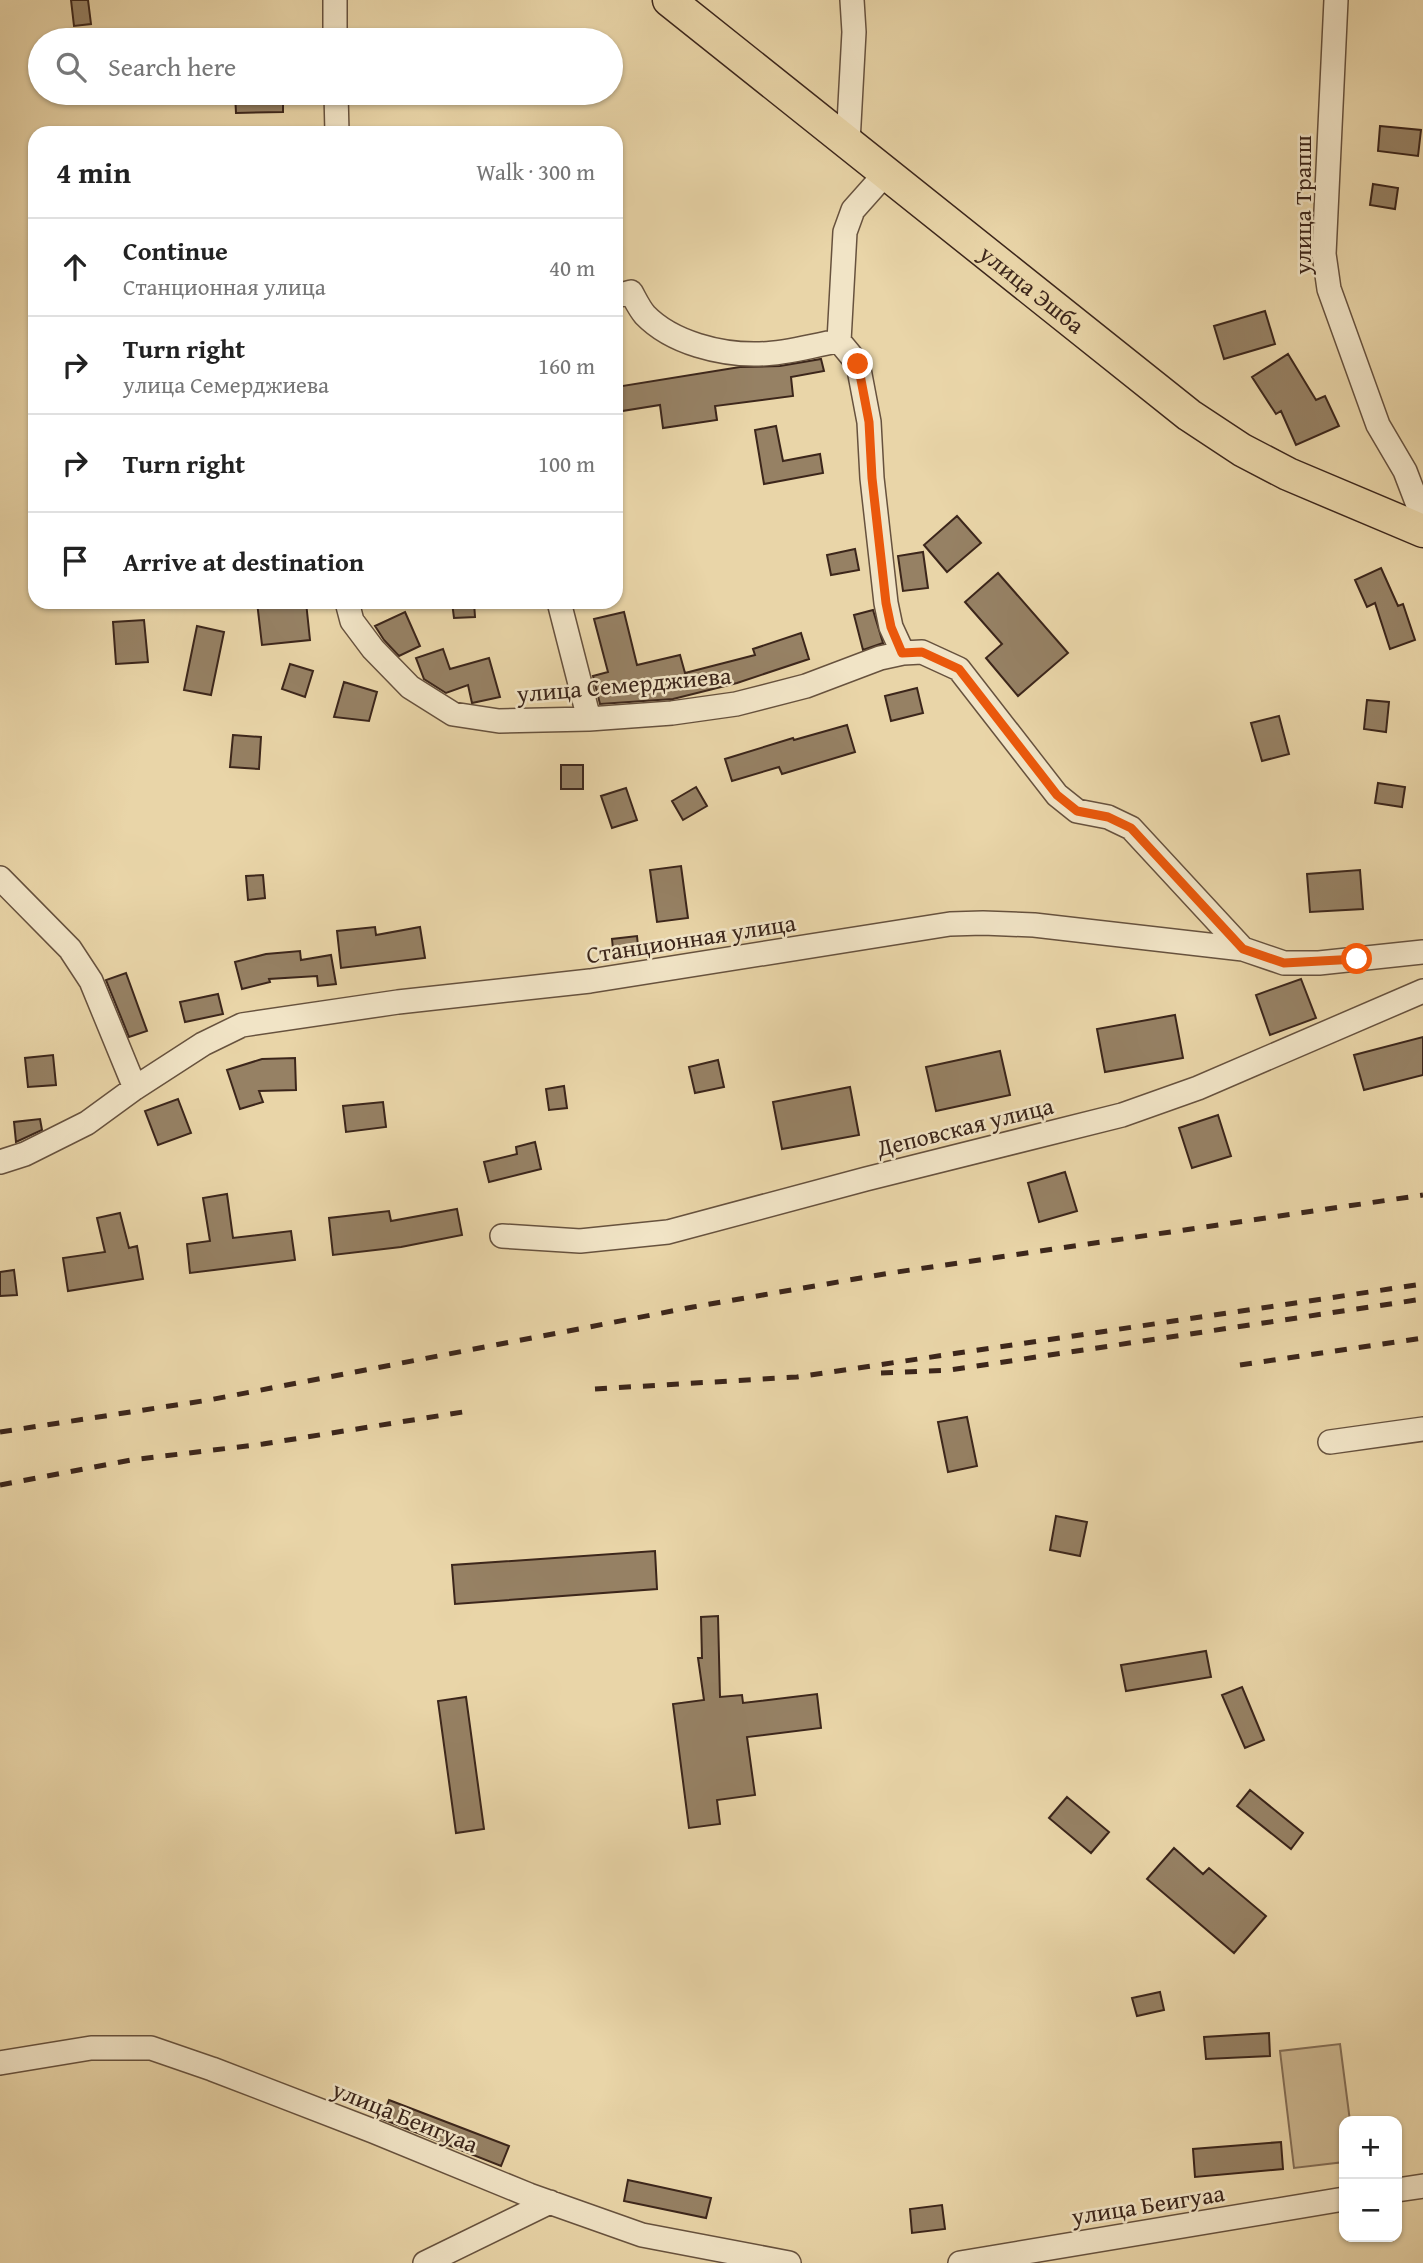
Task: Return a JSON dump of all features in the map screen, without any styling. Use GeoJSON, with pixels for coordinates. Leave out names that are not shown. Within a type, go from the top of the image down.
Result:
{"type":"FeatureCollection","features":[{"type":"Feature","properties":{"kind":"highway","name":"улица Эшба"},"geometry":{"type":"LineString","coordinates":[[670,0],[1138,376],[1200,422],[1242,450],[1288,474],[1423,531]]}},
{"type":"Feature","properties":{"kind":"street"},"geometry":{"type":"LineString","coordinates":[[335,0],[335,28]]}},
{"type":"Feature","properties":{"kind":"street"},"geometry":{"type":"LineString","coordinates":[[848,142],[852,0]]}},
{"type":"Feature","properties":{"kind":"street","name":"улица Трапш"},"geometry":{"type":"LineString","coordinates":[[1336,0],[1324,254],[1329,289],[1378,425],[1405,471],[1423,518]]}},
{"type":"Feature","properties":{"kind":"street"},"geometry":{"type":"LineString","coordinates":[[885,174],[853,210],[845,232],[839,341],[858,364],[869,422],[872,478],[886,603],[891,627],[902,653]]}},
{"type":"Feature","properties":{"kind":"street"},"geometry":{"type":"LineString","coordinates":[[623,294],[631,292],[643,312],[660,328],[729,354],[762,355],[839,341]]}},
{"type":"Feature","properties":{"kind":"street","name":"улица Семерджиева"},"geometry":{"type":"LineString","coordinates":[[349,609],[352,621],[373,649],[410,687],[453,714],[499,722],[672,713],[736,704],[806,686],[880,658],[922,652],[959,669],[1057,795],[1077,811],[1108,817],[1131,828],[1243,949]]}},
{"type":"Feature","properties":{"kind":"street"},"geometry":{"type":"LineString","coordinates":[[561,609],[589,719]]}},
{"type":"Feature","properties":{"kind":"street"},"geometry":{"type":"LineString","coordinates":[[0,878],[70,949],[91,981],[135,1088]]}},
{"type":"Feature","properties":{"kind":"street","name":"Станционная улица"},"geometry":{"type":"LineString","coordinates":[[0,1162],[25,1154],[87,1123],[203,1044],[242,1025],[398,1002],[590,982],[950,924],[1034,925],[1243,949],[1284,963],[1319,963],[1423,952]]}},
{"type":"Feature","properties":{"kind":"street","name":"Деповская улица"},"geometry":{"type":"LineString","coordinates":[[502,1236],[580,1241],[668,1232],[1122,1115],[1198,1088],[1423,990]]}},
{"type":"Feature","properties":{"kind":"street"},"geometry":{"type":"LineString","coordinates":[[1329,1442],[1423,1429]]}},
{"type":"Feature","properties":{"kind":"street","name":"улица Беигуаа"},"geometry":{"type":"LineString","coordinates":[[0,2063],[91,2048],[151,2048],[312,2108],[550,2203],[642,2235],[789,2263]]}},
{"type":"Feature","properties":{"kind":"street"},"geometry":{"type":"LineString","coordinates":[[1402,2189],[1423,2186]]}},
{"type":"Feature","properties":{"kind":"street","name":"улица Беигуаа"},"geometry":{"type":"LineString","coordinates":[[960,2263],[1339,2200]]}},
{"type":"Feature","properties":{"kind":"street"},"geometry":{"type":"LineString","coordinates":[[425,2263],[550,2203]]}},
{"type":"Feature","properties":{"kind":"shaded area"},"geometry":{"type":"Polygon","coordinates":[[[1340,2044],[1349,2116],[1339,2116],[1339,2163],[1294,2168],[1280,2051],[1340,2044]]]}},
{"type":"Feature","properties":{"kind":"building"},"geometry":{"type":"Polygon","coordinates":[[[71,0],[88,0],[91,24],[74,26],[71,0]]]}},
{"type":"Feature","properties":{"kind":"building"},"geometry":{"type":"Polygon","coordinates":[[[236,105],[283,105],[283,112],[236,113],[236,105]]]}},
{"type":"Feature","properties":{"kind":"building"},"geometry":{"type":"Polygon","coordinates":[[[1380,126],[1421,130],[1418,156],[1378,151],[1380,126]]]}},
{"type":"Feature","properties":{"kind":"building"},"geometry":{"type":"Polygon","coordinates":[[[1373,184],[1398,188],[1395,209],[1370,205],[1373,184]]]}},
{"type":"Feature","properties":{"kind":"building"},"geometry":{"type":"Polygon","coordinates":[[[1265,311],[1275,344],[1224,359],[1214,326],[1265,311]]]}},
{"type":"Feature","properties":{"kind":"building"},"geometry":{"type":"Polygon","coordinates":[[[1288,354],[1316,400],[1325,396],[1339,426],[1296,445],[1281,411],[1276,414],[1252,377],[1288,354]]]}},
{"type":"Feature","properties":{"kind":"building"},"geometry":{"type":"Polygon","coordinates":[[[821,359],[824,371],[791,377],[793,396],[715,406],[717,420],[663,428],[660,405],[623,411],[623,386],[740,367],[780,366],[821,359]]]}},
{"type":"Feature","properties":{"kind":"building"},"geometry":{"type":"Polygon","coordinates":[[[776,426],[783,461],[820,454],[823,473],[764,484],[755,430],[776,426]]]}},
{"type":"Feature","properties":{"kind":"building"},"geometry":{"type":"Polygon","coordinates":[[[957,516],[981,543],[947,572],[924,545],[957,516]]]}},
{"type":"Feature","properties":{"kind":"building"},"geometry":{"type":"Polygon","coordinates":[[[855,549],[859,570],[831,575],[827,555],[855,549]]]}},
{"type":"Feature","properties":{"kind":"building"},"geometry":{"type":"Polygon","coordinates":[[[923,552],[928,588],[903,591],[898,556],[923,552]]]}},
{"type":"Feature","properties":{"kind":"building"},"geometry":{"type":"Polygon","coordinates":[[[1381,568],[1398,606],[1403,604],[1415,640],[1390,649],[1375,603],[1367,607],[1355,580],[1381,568]]]}},
{"type":"Feature","properties":{"kind":"building"},"geometry":{"type":"Polygon","coordinates":[[[998,573],[1068,653],[1018,696],[986,658],[1002,644],[965,602],[998,573]]]}},
{"type":"Feature","properties":{"kind":"building"},"geometry":{"type":"Polygon","coordinates":[[[258,609],[307,609],[310,640],[262,645],[258,609]]]}},
{"type":"Feature","properties":{"kind":"building"},"geometry":{"type":"Polygon","coordinates":[[[453,609],[474,609],[475,617],[454,618],[453,609]]]}},
{"type":"Feature","properties":{"kind":"building"},"geometry":{"type":"Polygon","coordinates":[[[873,610],[883,643],[863,650],[854,615],[873,610]]]}},
{"type":"Feature","properties":{"kind":"building"},"geometry":{"type":"Polygon","coordinates":[[[405,612],[420,646],[399,656],[375,626],[405,612]]]}},
{"type":"Feature","properties":{"kind":"building"},"geometry":{"type":"Polygon","coordinates":[[[624,612],[637,665],[680,655],[685,673],[755,655],[753,649],[801,633],[809,659],[737,683],[673,699],[600,704],[593,676],[608,672],[594,619],[624,612]]]}},
{"type":"Feature","properties":{"kind":"building"},"geometry":{"type":"Polygon","coordinates":[[[144,620],[148,662],[116,664],[113,622],[144,620]]]}},
{"type":"Feature","properties":{"kind":"building"},"geometry":{"type":"Polygon","coordinates":[[[197,626],[224,632],[211,695],[184,690],[197,626]]]}},
{"type":"Feature","properties":{"kind":"building"},"geometry":{"type":"Polygon","coordinates":[[[443,649],[450,669],[489,658],[500,697],[472,703],[468,685],[446,693],[424,679],[416,658],[443,649]]]}},
{"type":"Feature","properties":{"kind":"building"},"geometry":{"type":"Polygon","coordinates":[[[290,664],[313,671],[305,697],[282,689],[290,664]]]}},
{"type":"Feature","properties":{"kind":"building"},"geometry":{"type":"Polygon","coordinates":[[[344,682],[377,692],[369,721],[334,717],[344,682]]]}},
{"type":"Feature","properties":{"kind":"building"},"geometry":{"type":"Polygon","coordinates":[[[917,688],[923,713],[891,721],[885,696],[917,688]]]}},
{"type":"Feature","properties":{"kind":"building"},"geometry":{"type":"Polygon","coordinates":[[[1367,700],[1389,702],[1386,732],[1364,729],[1367,700]]]}},
{"type":"Feature","properties":{"kind":"building"},"geometry":{"type":"Polygon","coordinates":[[[1279,716],[1289,754],[1262,761],[1251,723],[1279,716]]]}},
{"type":"Feature","properties":{"kind":"building"},"geometry":{"type":"Polygon","coordinates":[[[847,725],[855,752],[782,774],[779,767],[732,781],[725,759],[847,725]]]}},
{"type":"Feature","properties":{"kind":"building"},"geometry":{"type":"Polygon","coordinates":[[[233,735],[261,737],[259,769],[230,767],[233,735]]]}},
{"type":"Feature","properties":{"kind":"building"},"geometry":{"type":"Polygon","coordinates":[[[561,765],[583,765],[583,789],[561,789],[561,765]]]}},
{"type":"Feature","properties":{"kind":"building"},"geometry":{"type":"Polygon","coordinates":[[[1378,783],[1405,787],[1402,807],[1375,803],[1378,783]]]}},
{"type":"Feature","properties":{"kind":"building"},"geometry":{"type":"Polygon","coordinates":[[[696,787],[707,806],[683,820],[672,801],[696,787]]]}},
{"type":"Feature","properties":{"kind":"building"},"geometry":{"type":"Polygon","coordinates":[[[626,788],[637,820],[612,828],[601,796],[626,788]]]}},
{"type":"Feature","properties":{"kind":"building"},"geometry":{"type":"Polygon","coordinates":[[[681,866],[688,918],[657,922],[650,870],[681,866]]]}},
{"type":"Feature","properties":{"kind":"building"},"geometry":{"type":"Polygon","coordinates":[[[1360,870],[1363,909],[1310,912],[1307,874],[1360,870]]]}},
{"type":"Feature","properties":{"kind":"building"},"geometry":{"type":"Polygon","coordinates":[[[263,875],[265,898],[248,900],[246,876],[263,875]]]}},
{"type":"Feature","properties":{"kind":"building"},"geometry":{"type":"Polygon","coordinates":[[[375,927],[376,935],[420,927],[425,958],[341,968],[337,931],[375,927]]]}},
{"type":"Feature","properties":{"kind":"building"},"geometry":{"type":"Polygon","coordinates":[[[637,936],[639,956],[614,959],[612,939],[637,936]]]}},
{"type":"Feature","properties":{"kind":"building"},"geometry":{"type":"Polygon","coordinates":[[[300,951],[301,960],[331,955],[336,984],[318,986],[317,976],[269,979],[270,982],[242,989],[235,962],[266,954],[300,951]]]}},
{"type":"Feature","properties":{"kind":"building"},"geometry":{"type":"Polygon","coordinates":[[[126,973],[147,1031],[129,1037],[106,980],[126,973]]]}},
{"type":"Feature","properties":{"kind":"building"},"geometry":{"type":"Polygon","coordinates":[[[1301,979],[1316,1018],[1270,1035],[1256,995],[1301,979]]]}},
{"type":"Feature","properties":{"kind":"building"},"geometry":{"type":"Polygon","coordinates":[[[218,994],[223,1014],[185,1022],[180,1002],[218,994]]]}},
{"type":"Feature","properties":{"kind":"building"},"geometry":{"type":"Polygon","coordinates":[[[1175,1015],[1183,1058],[1105,1072],[1097,1029],[1175,1015]]]}},
{"type":"Feature","properties":{"kind":"building"},"geometry":{"type":"Polygon","coordinates":[[[1423,1037],[1423,1075],[1364,1090],[1354,1055],[1423,1037]]]}},
{"type":"Feature","properties":{"kind":"building"},"geometry":{"type":"Polygon","coordinates":[[[1000,1051],[1010,1095],[936,1111],[926,1067],[1000,1051]]]}},
{"type":"Feature","properties":{"kind":"building"},"geometry":{"type":"Polygon","coordinates":[[[53,1055],[56,1085],[28,1087],[25,1058],[53,1055]]]}},
{"type":"Feature","properties":{"kind":"building"},"geometry":{"type":"Polygon","coordinates":[[[295,1058],[296,1090],[259,1091],[263,1102],[240,1109],[227,1070],[262,1059],[295,1058]]]}},
{"type":"Feature","properties":{"kind":"building"},"geometry":{"type":"Polygon","coordinates":[[[718,1060],[724,1087],[695,1093],[689,1067],[718,1060]]]}},
{"type":"Feature","properties":{"kind":"building"},"geometry":{"type":"Polygon","coordinates":[[[564,1086],[567,1108],[549,1110],[546,1089],[564,1086]]]}},
{"type":"Feature","properties":{"kind":"building"},"geometry":{"type":"Polygon","coordinates":[[[850,1087],[859,1135],[782,1149],[773,1102],[850,1087]]]}},
{"type":"Feature","properties":{"kind":"building"},"geometry":{"type":"Polygon","coordinates":[[[178,1099],[191,1133],[158,1145],[145,1111],[178,1099]]]}},
{"type":"Feature","properties":{"kind":"building"},"geometry":{"type":"Polygon","coordinates":[[[383,1102],[386,1127],[346,1132],[343,1106],[383,1102]]]}},
{"type":"Feature","properties":{"kind":"building"},"geometry":{"type":"Polygon","coordinates":[[[1218,1115],[1231,1156],[1192,1168],[1179,1128],[1218,1115]]]}},
{"type":"Feature","properties":{"kind":"building"},"geometry":{"type":"Polygon","coordinates":[[[40,1119],[42,1130],[16,1142],[14,1122],[40,1119]]]}},
{"type":"Feature","properties":{"kind":"building"},"geometry":{"type":"Polygon","coordinates":[[[535,1142],[541,1169],[489,1182],[484,1162],[517,1154],[516,1147],[535,1142]]]}},
{"type":"Feature","properties":{"kind":"building"},"geometry":{"type":"Polygon","coordinates":[[[1065,1172],[1077,1211],[1039,1222],[1028,1183],[1065,1172]]]}},
{"type":"Feature","properties":{"kind":"building"},"geometry":{"type":"Polygon","coordinates":[[[227,1194],[233,1238],[291,1231],[295,1260],[190,1273],[187,1244],[210,1241],[203,1198],[227,1194]]]}},
{"type":"Feature","properties":{"kind":"building"},"geometry":{"type":"Polygon","coordinates":[[[457,1209],[462,1235],[401,1247],[333,1255],[329,1218],[389,1211],[391,1221],[457,1209]]]}},
{"type":"Feature","properties":{"kind":"building"},"geometry":{"type":"Polygon","coordinates":[[[120,1213],[129,1248],[137,1246],[143,1279],[68,1291],[63,1258],[105,1252],[97,1218],[120,1213]]]}},
{"type":"Feature","properties":{"kind":"building"},"geometry":{"type":"Polygon","coordinates":[[[14,1270],[17,1295],[0,1296],[0,1272],[14,1270]]]}},
{"type":"Feature","properties":{"kind":"building"},"geometry":{"type":"Polygon","coordinates":[[[967,1417],[977,1466],[948,1472],[938,1422],[967,1417]]]}},
{"type":"Feature","properties":{"kind":"building"},"geometry":{"type":"Polygon","coordinates":[[[1056,1516],[1087,1522],[1080,1556],[1050,1550],[1056,1516]]]}},
{"type":"Feature","properties":{"kind":"building"},"geometry":{"type":"Polygon","coordinates":[[[655,1551],[657,1589],[455,1604],[452,1565],[655,1551]]]}},
{"type":"Feature","properties":{"kind":"building"},"geometry":{"type":"Polygon","coordinates":[[[718,1616],[720,1697],[742,1695],[743,1703],[817,1694],[821,1728],[747,1737],[755,1795],[717,1800],[720,1824],[689,1828],[673,1704],[704,1700],[698,1658],[702,1658],[701,1617],[718,1616]]]}},
{"type":"Feature","properties":{"kind":"building"},"geometry":{"type":"Polygon","coordinates":[[[1206,1651],[1211,1677],[1126,1691],[1121,1665],[1206,1651]]]}},
{"type":"Feature","properties":{"kind":"building"},"geometry":{"type":"Polygon","coordinates":[[[1242,1687],[1264,1740],[1245,1748],[1222,1695],[1242,1687]]]}},
{"type":"Feature","properties":{"kind":"building"},"geometry":{"type":"Polygon","coordinates":[[[466,1697],[484,1829],[456,1833],[438,1701],[466,1697]]]}},
{"type":"Feature","properties":{"kind":"building"},"geometry":{"type":"Polygon","coordinates":[[[1250,1790],[1303,1833],[1291,1849],[1237,1806],[1250,1790]]]}},
{"type":"Feature","properties":{"kind":"building"},"geometry":{"type":"Polygon","coordinates":[[[1067,1797],[1109,1832],[1091,1853],[1049,1818],[1067,1797]]]}},
{"type":"Feature","properties":{"kind":"building"},"geometry":{"type":"Polygon","coordinates":[[[1174,1848],[1203,1874],[1209,1868],[1266,1916],[1234,1953],[1147,1879],[1174,1848]]]}},
{"type":"Feature","properties":{"kind":"building"},"geometry":{"type":"Polygon","coordinates":[[[1160,1992],[1164,2010],[1137,2016],[1132,1998],[1160,1992]]]}},
{"type":"Feature","properties":{"kind":"building"},"geometry":{"type":"Polygon","coordinates":[[[1269,2033],[1270,2056],[1206,2059],[1204,2037],[1269,2033]]]}},
{"type":"Feature","properties":{"kind":"building"},"geometry":{"type":"Polygon","coordinates":[[[389,2100],[509,2146],[501,2166],[382,2119],[389,2100]]]}},
{"type":"Feature","properties":{"kind":"building"},"geometry":{"type":"Polygon","coordinates":[[[1281,2142],[1283,2169],[1195,2177],[1193,2149],[1281,2142]]]}},
{"type":"Feature","properties":{"kind":"building"},"geometry":{"type":"Polygon","coordinates":[[[628,2180],[711,2198],[706,2218],[624,2201],[628,2180]]]}},
{"type":"Feature","properties":{"kind":"building"},"geometry":{"type":"Polygon","coordinates":[[[942,2205],[945,2229],[912,2233],[910,2209],[942,2205]]]}},
{"type":"Feature","properties":{"kind":"railway"},"geometry":{"type":"LineString","coordinates":[[0,1432],[209,1400],[693,1307],[890,1273],[1423,1195]]}},
{"type":"Feature","properties":{"kind":"railway"},"geometry":{"type":"LineString","coordinates":[[595,1389],[797,1377],[1423,1284]]}},
{"type":"Feature","properties":{"kind":"railway"},"geometry":{"type":"LineString","coordinates":[[881,1373],[950,1370],[1423,1299]]}},
{"type":"Feature","properties":{"kind":"railway"},"geometry":{"type":"LineString","coordinates":[[1240,1365],[1423,1338]]}},
{"type":"Feature","properties":{"kind":"railway"},"geometry":{"type":"LineString","coordinates":[[0,1485],[131,1460],[263,1444],[469,1411]]}},
{"type":"Feature","properties":{"kind":"route"},"geometry":{"type":"LineString","coordinates":[[858,364],[869,422],[872,478],[886,603],[891,627],[902,653],[922,652],[959,669],[1057,795],[1077,811],[1108,817],[1131,828],[1243,949],[1284,963],[1357,959]]}}]}
